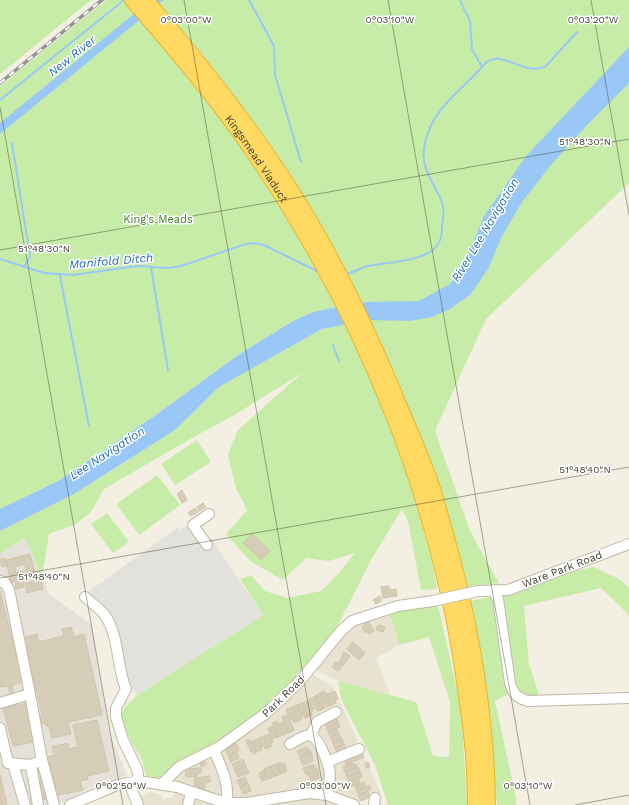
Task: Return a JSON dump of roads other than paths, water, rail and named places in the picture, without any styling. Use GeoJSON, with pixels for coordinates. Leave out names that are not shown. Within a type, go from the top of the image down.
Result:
{"type":"FeatureCollection","features":[{"type":"Feature","properties":{"kind":"highway","name":"Kingsmead Viaduct"},"geometry":{"type":"LineString","coordinates":[[132,0],[209,92],[259,160],[308,239],[362,331]]}},
{"type":"Feature","properties":{"kind":"highway","name":"Kingsmead Viaduct"},"geometry":{"type":"LineString","coordinates":[[146,0],[218,86],[267,154],[317,232],[362,331]]}},
{"type":"Feature","properties":{"kind":"highway"},"geometry":{"type":"LineString","coordinates":[[362,331],[418,480],[443,568],[463,670],[470,724],[475,805]]}},
{"type":"Feature","properties":{"kind":"highway"},"geometry":{"type":"LineString","coordinates":[[362,331],[429,476],[455,565],[472,644],[484,722],[488,805]]}},
{"type":"Feature","properties":{"kind":"street"},"geometry":{"type":"LineString","coordinates":[[207,545],[193,525],[209,514]]}},
{"type":"Feature","properties":{"kind":"street","name":"Ware Park Road"},"geometry":{"type":"LineString","coordinates":[[493,590],[508,590],[629,544]]}},
{"type":"Feature","properties":{"kind":"street"},"geometry":{"type":"LineString","coordinates":[[0,581],[2,580],[9,590],[42,760],[54,805]]}},
{"type":"Feature","properties":{"kind":"street"},"geometry":{"type":"LineString","coordinates":[[493,590],[498,599],[510,683],[513,693],[519,699],[528,701],[629,698]]}},
{"type":"Feature","properties":{"kind":"street","name":"Park Road"},"geometry":{"type":"LineString","coordinates":[[161,785],[179,767],[219,746],[265,714],[299,682],[341,631],[352,621],[398,606],[433,601],[478,591],[493,590]]}},
{"type":"Feature","properties":{"kind":"street"},"geometry":{"type":"LineString","coordinates":[[85,597],[103,613],[111,626],[121,677],[126,689],[116,708],[116,717],[123,740],[137,769],[134,782],[138,805]]}},
{"type":"Feature","properties":{"kind":"street"},"geometry":{"type":"LineString","coordinates":[[0,702],[30,694]]}},
{"type":"Feature","properties":{"kind":"street"},"geometry":{"type":"LineString","coordinates":[[290,744],[311,735],[317,722],[336,712]]}},
{"type":"Feature","properties":{"kind":"street"},"geometry":{"type":"LineString","coordinates":[[0,728],[8,763],[31,765],[42,760]]}},
{"type":"Feature","properties":{"kind":"street"},"geometry":{"type":"LineString","coordinates":[[311,735],[317,739],[327,762],[330,779],[327,795]]}},
{"type":"Feature","properties":{"kind":"street"},"geometry":{"type":"LineString","coordinates":[[327,762],[358,749]]}},
{"type":"Feature","properties":{"kind":"street"},"geometry":{"type":"LineString","coordinates":[[216,756],[226,783],[228,794],[226,803]]}},
{"type":"Feature","properties":{"kind":"street"},"geometry":{"type":"LineString","coordinates":[[13,764],[25,805]]}},
{"type":"Feature","properties":{"kind":"street"},"geometry":{"type":"LineString","coordinates":[[31,765],[38,805]]}},
{"type":"Feature","properties":{"kind":"street"},"geometry":{"type":"LineString","coordinates":[[73,804],[100,791],[134,782],[177,788],[226,803],[237,804],[262,802],[296,793],[327,795],[354,805]]}},
{"type":"Feature","properties":{"kind":"street"},"geometry":{"type":"LineString","coordinates":[[188,805],[191,792]]}},
{"type":"Feature","properties":{"kind":"water"},"geometry":{"type":"Polygon","coordinates":[[[151,0],[164,0],[0,134],[0,123],[151,0]]]}},
{"type":"Feature","properties":{"kind":"water"},"geometry":{"type":"Polygon","coordinates":[[[629,47],[629,83],[587,125],[551,165],[522,202],[501,238],[488,269],[471,294],[450,309],[432,317],[410,321],[368,320],[322,329],[219,387],[175,430],[74,494],[0,531],[0,509],[60,480],[153,417],[241,353],[293,321],[313,312],[346,305],[365,302],[419,301],[450,284],[464,266],[484,216],[527,155],[629,47]]]}},
{"type":"Feature","properties":{"kind":"waterway","name":"New River"},"geometry":{"type":"LineString","coordinates":[[0,100],[124,0]]}},
{"type":"Feature","properties":{"kind":"waterway"},"geometry":{"type":"LineString","coordinates":[[249,0],[274,46],[275,75],[301,162]]}},
{"type":"Feature","properties":{"kind":"waterway"},"geometry":{"type":"LineString","coordinates":[[345,274],[368,266],[416,258],[433,250],[440,240],[444,214],[442,202],[428,174],[424,160],[425,143],[434,119],[448,101],[482,67],[472,49],[470,21],[460,0]]}},
{"type":"Feature","properties":{"kind":"waterway"},"geometry":{"type":"LineString","coordinates":[[482,67],[489,61],[496,59],[504,60],[528,68],[537,69],[546,66],[577,32]]}},
{"type":"Feature","properties":{"kind":"waterway"},"geometry":{"type":"LineString","coordinates":[[12,143],[30,256],[24,267]]}},
{"type":"Feature","properties":{"kind":"waterway","name":"Manifold Ditch"},"geometry":{"type":"LineString","coordinates":[[0,259],[44,273],[73,275],[137,266],[168,268],[181,266],[246,244],[254,243],[264,245],[321,273]]}},
{"type":"Feature","properties":{"kind":"waterway"},"geometry":{"type":"LineString","coordinates":[[151,267],[168,370]]}},
{"type":"Feature","properties":{"kind":"waterway"},"geometry":{"type":"LineString","coordinates":[[60,276],[89,426]]}},
{"type":"Feature","properties":{"kind":"waterway"},"geometry":{"type":"LineString","coordinates":[[333,345],[339,361]]}},
{"type":"Feature","properties":{"kind":"railway"},"geometry":{"type":"LineString","coordinates":[[0,83],[102,0]]}},
{"type":"Feature","properties":{"kind":"park label","name":"King's Meads"},"geometry":{"type":"Point","coordinates":[158,219]}},
{"type":"Feature","properties":{"kind":"water label","name":"River Lee Navigation"},"geometry":{"type":"Point","coordinates":[485,230]}},
{"type":"Feature","properties":{"kind":"water label","name":"Lee Navigation"},"geometry":{"type":"Point","coordinates":[107,453]}}]}
